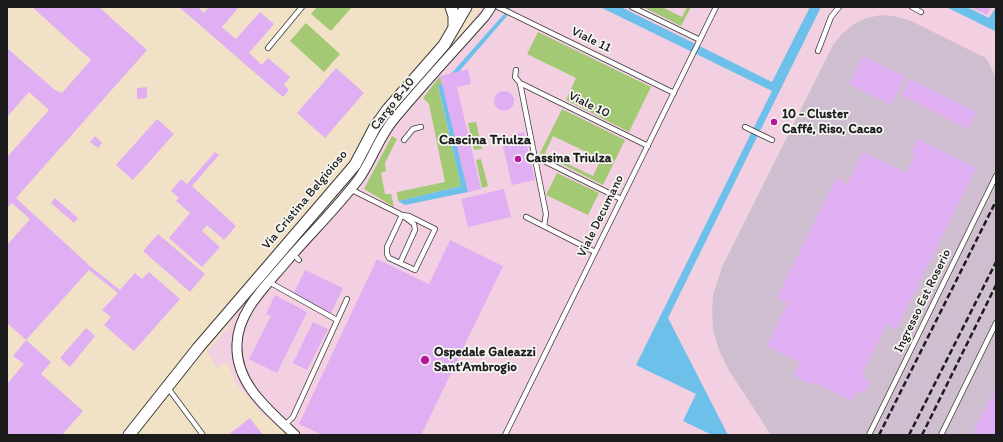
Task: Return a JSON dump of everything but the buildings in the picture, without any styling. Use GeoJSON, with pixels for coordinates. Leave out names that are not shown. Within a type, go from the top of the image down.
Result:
{"type":"FeatureCollection","features":[{"type":"Feature","properties":{"kind":"street"},"geometry":{"type":"LineString","coordinates":[[451,7],[454,16],[454,26]]}},
{"type":"Feature","properties":{"kind":"street","name":"Via Cristina Belgioioso"},"geometry":{"type":"LineString","coordinates":[[129,435],[198,348],[346,176],[354,165],[375,127],[388,109],[444,45],[466,7]]}},
{"type":"Feature","properties":{"kind":"street","name":"Cargo 8-10"},"geometry":{"type":"LineString","coordinates":[[295,435],[256,396],[242,375],[237,352],[238,330],[250,306],[268,282],[296,257],[325,224],[363,172],[395,117],[486,16],[491,7]]}},
{"type":"Feature","properties":{"kind":"lane"},"geometry":{"type":"LineString","coordinates":[[268,48],[302,7]]}},
{"type":"Feature","properties":{"kind":"lane","name":"Viale 11"},"geometry":{"type":"LineString","coordinates":[[498,7],[674,93]]}},
{"type":"Feature","properties":{"kind":"lane"},"geometry":{"type":"LineString","coordinates":[[632,7],[700,40]]}},
{"type":"Feature","properties":{"kind":"lane","name":"Viale Decumano"},"geometry":{"type":"LineString","coordinates":[[505,435],[716,7]]}},
{"type":"Feature","properties":{"kind":"lane"},"geometry":{"type":"LineString","coordinates":[[818,51],[831,17],[839,7]]}},
{"type":"Feature","properties":{"kind":"lane"},"geometry":{"type":"LineString","coordinates":[[912,7],[921,12]]}},
{"type":"Feature","properties":{"kind":"lane"},"geometry":{"type":"LineString","coordinates":[[516,70],[515,77],[520,83],[536,157],[546,214],[544,226]]}},
{"type":"Feature","properties":{"kind":"lane","name":"Viale 10"},"geometry":{"type":"LineString","coordinates":[[520,83],[648,146]]}},
{"type":"Feature","properties":{"kind":"lane"},"geometry":{"type":"LineString","coordinates":[[404,140],[413,129],[421,126]]}},
{"type":"Feature","properties":{"kind":"lane"},"geometry":{"type":"LineString","coordinates":[[745,127],[772,140]]}},
{"type":"Feature","properties":{"kind":"lane"},"geometry":{"type":"LineString","coordinates":[[536,157],[622,199]]}},
{"type":"Feature","properties":{"kind":"lane","name":"Ingresso Est Roserio"},"geometry":{"type":"LineString","coordinates":[[869,435],[996,176]]}},
{"type":"Feature","properties":{"kind":"lane"},"geometry":{"type":"LineString","coordinates":[[350,189],[402,215],[414,224],[415,230],[400,262]]}},
{"type":"Feature","properties":{"kind":"lane"},"geometry":{"type":"LineString","coordinates":[[402,215],[410,216],[435,229],[415,270],[388,257],[386,251],[402,215]]}},
{"type":"Feature","properties":{"kind":"lane"},"geometry":{"type":"LineString","coordinates":[[526,217],[596,252]]}},
{"type":"Feature","properties":{"kind":"lane"},"geometry":{"type":"LineString","coordinates":[[268,282],[337,320]]}},
{"type":"Feature","properties":{"kind":"lane"},"geometry":{"type":"LineString","coordinates":[[285,425],[293,417],[347,299]]}},
{"type":"Feature","properties":{"kind":"lane"},"geometry":{"type":"LineString","coordinates":[[941,435],[996,323]]}},
{"type":"Feature","properties":{"kind":"lane"},"geometry":{"type":"LineString","coordinates":[[166,387],[203,435]]}},
{"type":"Feature","properties":{"kind":"shaded area"},"geometry":{"type":"Polygon","coordinates":[[[482,7],[996,7],[996,77],[986,58],[866,18],[854,24],[842,34],[833,45],[722,267],[717,280],[712,311],[713,330],[719,350],[728,369],[771,435],[295,435],[262,414],[235,382],[227,362],[216,368],[207,351],[228,328],[232,319],[252,292],[355,177],[393,114],[467,28],[482,7]]]}},
{"type":"Feature","properties":{"kind":"shaded area"},"geometry":{"type":"Polygon","coordinates":[[[881,15],[909,20],[986,58],[996,77],[996,435],[771,435],[728,369],[719,350],[713,330],[713,295],[722,267],[833,45],[842,34],[854,24],[866,18],[881,15]]]}},
{"type":"Feature","properties":{"kind":"green space"},"geometry":{"type":"Polygon","coordinates":[[[317,7],[352,7],[331,31],[311,14],[317,7]]]}},
{"type":"Feature","properties":{"kind":"green space"},"geometry":{"type":"Polygon","coordinates":[[[643,7],[662,7],[682,17],[687,7],[691,7],[681,26],[643,7]]]}},
{"type":"Feature","properties":{"kind":"green space"},"geometry":{"type":"Polygon","coordinates":[[[306,23],[340,54],[324,72],[290,41],[306,23]]]}},
{"type":"Feature","properties":{"kind":"green space"},"geometry":{"type":"Polygon","coordinates":[[[538,32],[651,87],[629,132],[566,100],[576,78],[527,54],[538,32]]]}},
{"type":"Feature","properties":{"kind":"green space"},"geometry":{"type":"Polygon","coordinates":[[[440,76],[442,84],[438,86],[461,186],[398,201],[397,192],[445,182],[429,104],[423,98],[440,76]]]}},
{"type":"Feature","properties":{"kind":"green space"},"geometry":{"type":"Polygon","coordinates":[[[562,109],[625,140],[603,185],[540,153],[562,109]],[[553,136],[545,153],[593,176],[601,159],[553,136]]]}},
{"type":"Feature","properties":{"kind":"green space"},"geometry":{"type":"Polygon","coordinates":[[[476,122],[482,149],[474,150],[468,123],[476,122]]]}},
{"type":"Feature","properties":{"kind":"green space"},"geometry":{"type":"Polygon","coordinates":[[[392,136],[397,139],[385,163],[386,171],[381,173],[385,194],[391,194],[394,207],[364,189],[392,136]]]}},
{"type":"Feature","properties":{"kind":"green space"},"geometry":{"type":"Polygon","coordinates":[[[481,159],[488,186],[482,188],[476,160],[481,159]]]}},
{"type":"Feature","properties":{"kind":"green space"},"geometry":{"type":"Polygon","coordinates":[[[557,173],[599,193],[588,215],[546,195],[557,173]]]}},
{"type":"Feature","properties":{"kind":"water"},"geometry":{"type":"Polygon","coordinates":[[[507,7],[511,7],[507,16],[444,89],[468,192],[405,205],[398,201],[461,186],[438,85],[442,84],[504,14],[507,7]]]}},
{"type":"Feature","properties":{"kind":"water"},"geometry":{"type":"Polygon","coordinates":[[[600,7],[621,7],[772,82],[810,7],[821,7],[668,318],[728,435],[712,435],[683,421],[696,394],[636,365],[772,91],[600,7]]]}},
{"type":"Feature","properties":{"kind":"water"},"geometry":{"type":"Polygon","coordinates":[[[946,7],[967,7],[989,18],[996,7],[996,29],[995,31],[946,7]]]}},
{"type":"Feature","properties":{"kind":"railway"},"geometry":{"type":"LineString","coordinates":[[879,435],[996,201]]}},
{"type":"Feature","properties":{"kind":"railway"},"geometry":{"type":"LineString","coordinates":[[909,435],[996,262]]}},
{"type":"Feature","properties":{"kind":"railway"},"geometry":{"type":"LineString","coordinates":[[922,435],[996,285]]}},
{"type":"Feature","properties":{"kind":"place","name":"10 - Cluster Caffé, Riso, Cacao"},"geometry":{"type":"Point","coordinates":[774,122]}},
{"type":"Feature","properties":{"kind":"place","name":"Cassina Triulza"},"geometry":{"type":"Point","coordinates":[518,159]}},
{"type":"Feature","properties":{"kind":"place","name":"Ospedale Galeazzi Sant'Ambrogio"},"geometry":{"type":"Point","coordinates":[425,360]}},
{"type":"Feature","properties":{"kind":"district","name":"Cascina Triulza"},"geometry":{"type":"Point","coordinates":[485,140]}}]}
